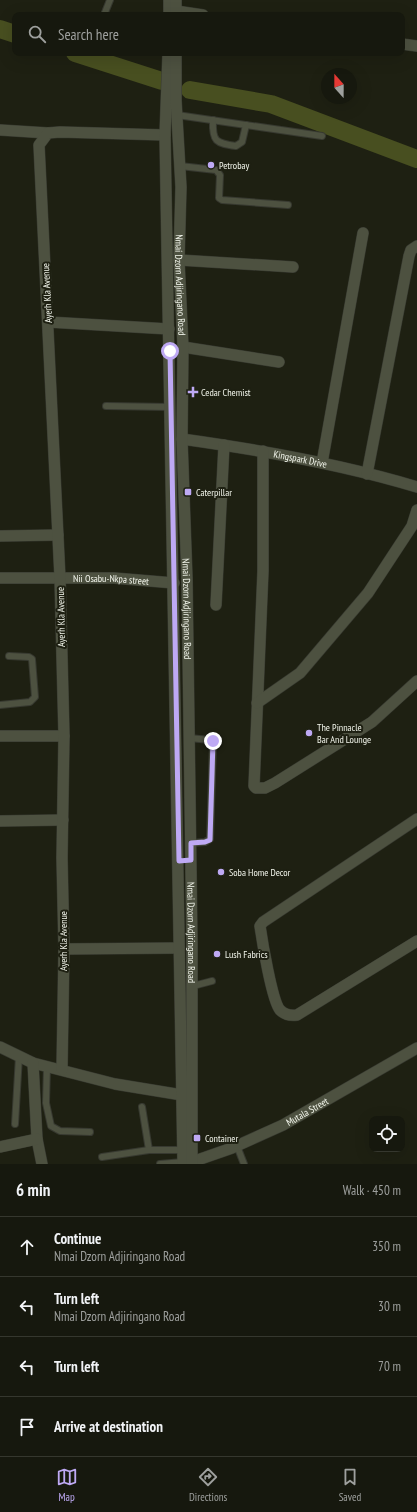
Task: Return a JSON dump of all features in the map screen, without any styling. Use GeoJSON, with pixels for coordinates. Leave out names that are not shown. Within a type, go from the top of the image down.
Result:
{"type":"FeatureCollection","features":[{"type":"Feature","properties":{"kind":"street"},"geometry":{"type":"LineString","coordinates":[[168,0],[174,10],[186,12]]}},
{"type":"Feature","properties":{"kind":"street"},"geometry":{"type":"LineString","coordinates":[[405,44],[417,46]]}},
{"type":"Feature","properties":{"kind":"street","name":"Nmai Dzorn Adjiringano Road"},"geometry":{"type":"LineString","coordinates":[[168,56],[165,135],[183,1150],[187,1163]]}},
{"type":"Feature","properties":{"kind":"street","name":"Nmai Dzorn Adjiringano Road"},"geometry":{"type":"LineString","coordinates":[[176,56],[180,166],[179,260],[183,347],[182,439],[193,986],[187,1163]]}},
{"type":"Feature","properties":{"kind":"street"},"geometry":{"type":"LineString","coordinates":[[0,130],[48,133],[165,135]]}},
{"type":"Feature","properties":{"kind":"street","name":"Ayerh Kla Avenue"},"geometry":{"type":"LineString","coordinates":[[48,133],[39,145],[60,578],[64,736],[64,949],[62,1069]]}},
{"type":"Feature","properties":{"kind":"street"},"geometry":{"type":"LineString","coordinates":[[322,463],[363,233]]}},
{"type":"Feature","properties":{"kind":"street"},"geometry":{"type":"LineString","coordinates":[[367,474],[409,256],[411,250],[417,246]]}},
{"type":"Feature","properties":{"kind":"street"},"geometry":{"type":"LineString","coordinates":[[179,260],[293,267]]}},
{"type":"Feature","properties":{"kind":"street"},"geometry":{"type":"LineString","coordinates":[[48,322],[169,329]]}},
{"type":"Feature","properties":{"kind":"street"},"geometry":{"type":"LineString","coordinates":[[183,347],[279,362]]}},
{"type":"Feature","properties":{"kind":"street","name":"Kingspark Drive"},"geometry":{"type":"LineString","coordinates":[[182,439],[263,451],[322,463],[417,487]]}},
{"type":"Feature","properties":{"kind":"street"},"geometry":{"type":"LineString","coordinates":[[216,605],[224,445]]}},
{"type":"Feature","properties":{"kind":"street"},"geometry":{"type":"LineString","coordinates":[[263,451],[263,571],[254,786],[260,789],[275,783],[372,722],[417,682]]}},
{"type":"Feature","properties":{"kind":"street"},"geometry":{"type":"LineString","coordinates":[[257,703],[300,673],[368,593],[412,526],[417,510]]}},
{"type":"Feature","properties":{"kind":"street"},"geometry":{"type":"LineString","coordinates":[[0,536],[58,536]]}},
{"type":"Feature","properties":{"kind":"street","name":"Nii Osabu-Nkpa street"},"geometry":{"type":"LineString","coordinates":[[0,578],[114,578],[174,583]]}},
{"type":"Feature","properties":{"kind":"street"},"geometry":{"type":"LineString","coordinates":[[0,736],[64,736]]}},
{"type":"Feature","properties":{"kind":"street"},"geometry":{"type":"LineString","coordinates":[[417,819],[263,922],[260,926],[270,978],[279,1009],[285,1014],[292,1016],[297,1015],[349,985],[417,941]]}},
{"type":"Feature","properties":{"kind":"street"},"geometry":{"type":"LineString","coordinates":[[0,821],[63,820]]}},
{"type":"Feature","properties":{"kind":"street"},"geometry":{"type":"LineString","coordinates":[[179,861],[191,860]]}},
{"type":"Feature","properties":{"kind":"street"},"geometry":{"type":"LineString","coordinates":[[64,949],[180,948]]}},
{"type":"Feature","properties":{"kind":"street"},"geometry":{"type":"LineString","coordinates":[[0,1047],[33,1063],[62,1069],[115,1084],[182,1095]]}},
{"type":"Feature","properties":{"kind":"street","name":"Mutala Street"},"geometry":{"type":"LineString","coordinates":[[187,1163],[237,1146],[283,1125],[417,1048]]}},
{"type":"Feature","properties":{"kind":"street"},"geometry":{"type":"LineString","coordinates":[[33,1063],[37,1139],[42,1164]]}},
{"type":"Feature","properties":{"kind":"street"},"geometry":{"type":"LineString","coordinates":[[0,1147],[37,1139]]}},
{"type":"Feature","properties":{"kind":"lane"},"geometry":{"type":"LineString","coordinates":[[105,12],[110,0]]}},
{"type":"Feature","properties":{"kind":"lane"},"geometry":{"type":"LineString","coordinates":[[177,115],[322,136]]}},
{"type":"Feature","properties":{"kind":"lane"},"geometry":{"type":"LineString","coordinates":[[213,120],[212,132],[216,141],[220,144],[236,146],[242,142],[246,125]]}},
{"type":"Feature","properties":{"kind":"lane"},"geometry":{"type":"LineString","coordinates":[[180,166],[216,170],[220,175],[219,198],[222,200],[288,205]]}},
{"type":"Feature","properties":{"kind":"lane"},"geometry":{"type":"LineString","coordinates":[[106,406],[170,407]]}},
{"type":"Feature","properties":{"kind":"lane"},"geometry":{"type":"LineString","coordinates":[[0,705],[30,702],[35,697],[32,659],[30,657],[9,656]]}},
{"type":"Feature","properties":{"kind":"lane"},"geometry":{"type":"LineString","coordinates":[[189,738],[210,740],[213,744],[210,840],[191,843]]}},
{"type":"Feature","properties":{"kind":"lane"},"geometry":{"type":"LineString","coordinates":[[193,986],[212,981]]}},
{"type":"Feature","properties":{"kind":"lane"},"geometry":{"type":"LineString","coordinates":[[15,1124],[19,1056]]}},
{"type":"Feature","properties":{"kind":"lane"},"geometry":{"type":"LineString","coordinates":[[47,1066],[46,1102],[51,1126],[60,1131],[90,1132]]}},
{"type":"Feature","properties":{"kind":"lane"},"geometry":{"type":"LineString","coordinates":[[142,1107],[149,1150]]}},
{"type":"Feature","properties":{"kind":"lane"},"geometry":{"type":"LineString","coordinates":[[237,1146],[244,1164]]}},
{"type":"Feature","properties":{"kind":"lane"},"geometry":{"type":"LineString","coordinates":[[102,1157],[149,1150],[183,1150]]}},
{"type":"Feature","properties":{"kind":"lane"},"geometry":{"type":"LineString","coordinates":[[160,1164],[187,1163]]}},
{"type":"Feature","properties":{"kind":"waterway"},"geometry":{"type":"LineString","coordinates":[[0,29],[12,33]]}},
{"type":"Feature","properties":{"kind":"waterway"},"geometry":{"type":"LineString","coordinates":[[84,56],[162,81]]}},
{"type":"Feature","properties":{"kind":"waterway"},"geometry":{"type":"LineString","coordinates":[[190,90],[271,104],[417,159]]}},
{"type":"Feature","properties":{"kind":"place","name":"Petrobay"},"geometry":{"type":"Point","coordinates":[211,165]}},
{"type":"Feature","properties":{"kind":"place","name":"Cedar Chemist"},"geometry":{"type":"Point","coordinates":[193,392]}},
{"type":"Feature","properties":{"kind":"place","name":"Caterpillar"},"geometry":{"type":"Point","coordinates":[188,492]}},
{"type":"Feature","properties":{"kind":"place","name":"The Pinnacle Bar And Lounge"},"geometry":{"type":"Point","coordinates":[309,733]}},
{"type":"Feature","properties":{"kind":"place","name":"Soba Home Decor"},"geometry":{"type":"Point","coordinates":[221,872]}},
{"type":"Feature","properties":{"kind":"place","name":"Lush Fabrics"},"geometry":{"type":"Point","coordinates":[217,954]}},
{"type":"Feature","properties":{"kind":"place","name":"Container"},"geometry":{"type":"Point","coordinates":[197,1138]}},
{"type":"Feature","properties":{"kind":"route"},"geometry":{"type":"LineString","coordinates":[[170,351],[170,442],[179,861],[191,860],[191,843],[210,840],[213,741]]}}]}
